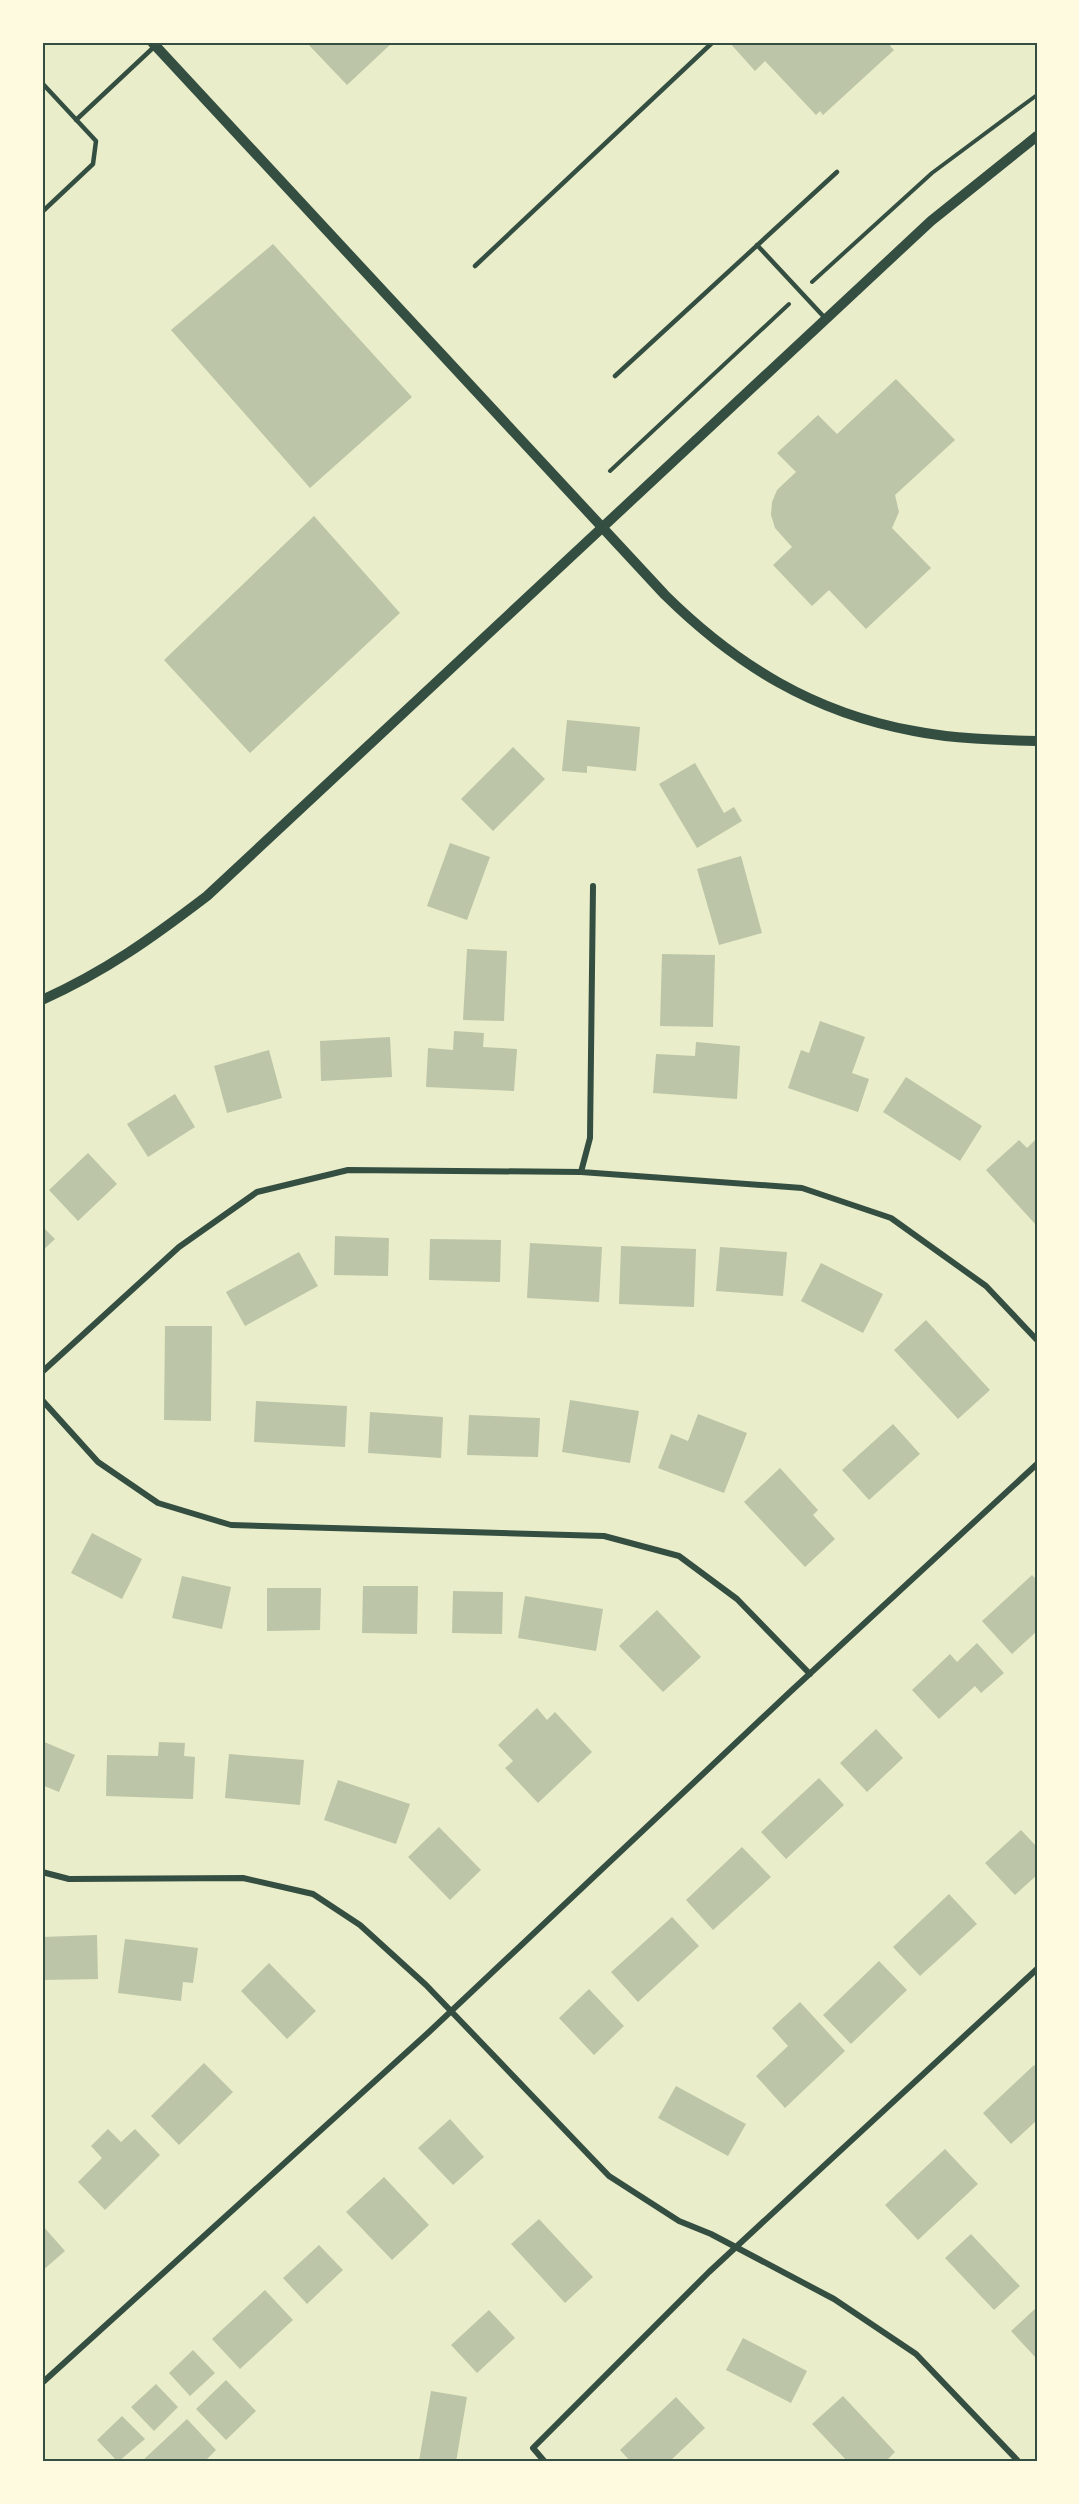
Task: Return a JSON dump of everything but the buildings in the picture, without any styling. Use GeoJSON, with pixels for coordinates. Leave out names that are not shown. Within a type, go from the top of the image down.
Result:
{"type":"FeatureCollection","features":[{"type":"Feature","properties":{"kind":"street"},"geometry":{"type":"LineString","coordinates":[[154,44],[665,595],[704,633],[756,671],[791,690],[846,714],[900,729],[954,737],[1037,741]]}},
{"type":"Feature","properties":{"kind":"street"},"geometry":{"type":"LineString","coordinates":[[42,1000],[79,983],[138,948],[207,896],[930,221],[1037,135]]}},
{"type":"Feature","properties":{"kind":"street"},"geometry":{"type":"LineString","coordinates":[[581,1172],[590,1138],[593,886]]}},
{"type":"Feature","properties":{"kind":"street"},"geometry":{"type":"LineString","coordinates":[[42,1372],[178,1247],[257,1192],[348,1170],[581,1172],[802,1188],[891,1218],[986,1286],[1037,1340]]}},
{"type":"Feature","properties":{"kind":"street"},"geometry":{"type":"LineString","coordinates":[[42,1400],[98,1462],[158,1503],[231,1525],[604,1536],[679,1556],[738,1599],[810,1674]]}},
{"type":"Feature","properties":{"kind":"street"},"geometry":{"type":"LineString","coordinates":[[42,2383],[451,2012],[1037,1464]]}},
{"type":"Feature","properties":{"kind":"street"},"geometry":{"type":"LineString","coordinates":[[42,1872],[69,1879],[243,1878],[313,1894],[360,1925],[426,1984],[609,2176],[679,2221],[711,2234],[834,2299],[916,2354],[1018,2462]]}},
{"type":"Feature","properties":{"kind":"street"},"geometry":{"type":"LineString","coordinates":[[545,2462],[533,2448],[736,2248],[1037,1969]]}},
{"type":"Feature","properties":{"kind":"lane"},"geometry":{"type":"LineString","coordinates":[[476,266],[713,42]]}},
{"type":"Feature","properties":{"kind":"lane"},"geometry":{"type":"LineString","coordinates":[[76,120],[154,44]]}},
{"type":"Feature","properties":{"kind":"lane"},"geometry":{"type":"LineString","coordinates":[[42,83],[96,141],[93,164],[42,212]]}},
{"type":"Feature","properties":{"kind":"lane"},"geometry":{"type":"LineString","coordinates":[[615,376],[837,172]]}},
{"type":"Feature","properties":{"kind":"lane"},"geometry":{"type":"LineString","coordinates":[[42,201],[47,207]]}},
{"type":"Feature","properties":{"kind":"lane"},"geometry":{"type":"LineString","coordinates":[[757,245],[825,318]]}},
{"type":"Feature","properties":{"kind":"path"},"geometry":{"type":"LineString","coordinates":[[610,471],[932,173],[1037,95]]}}]}
